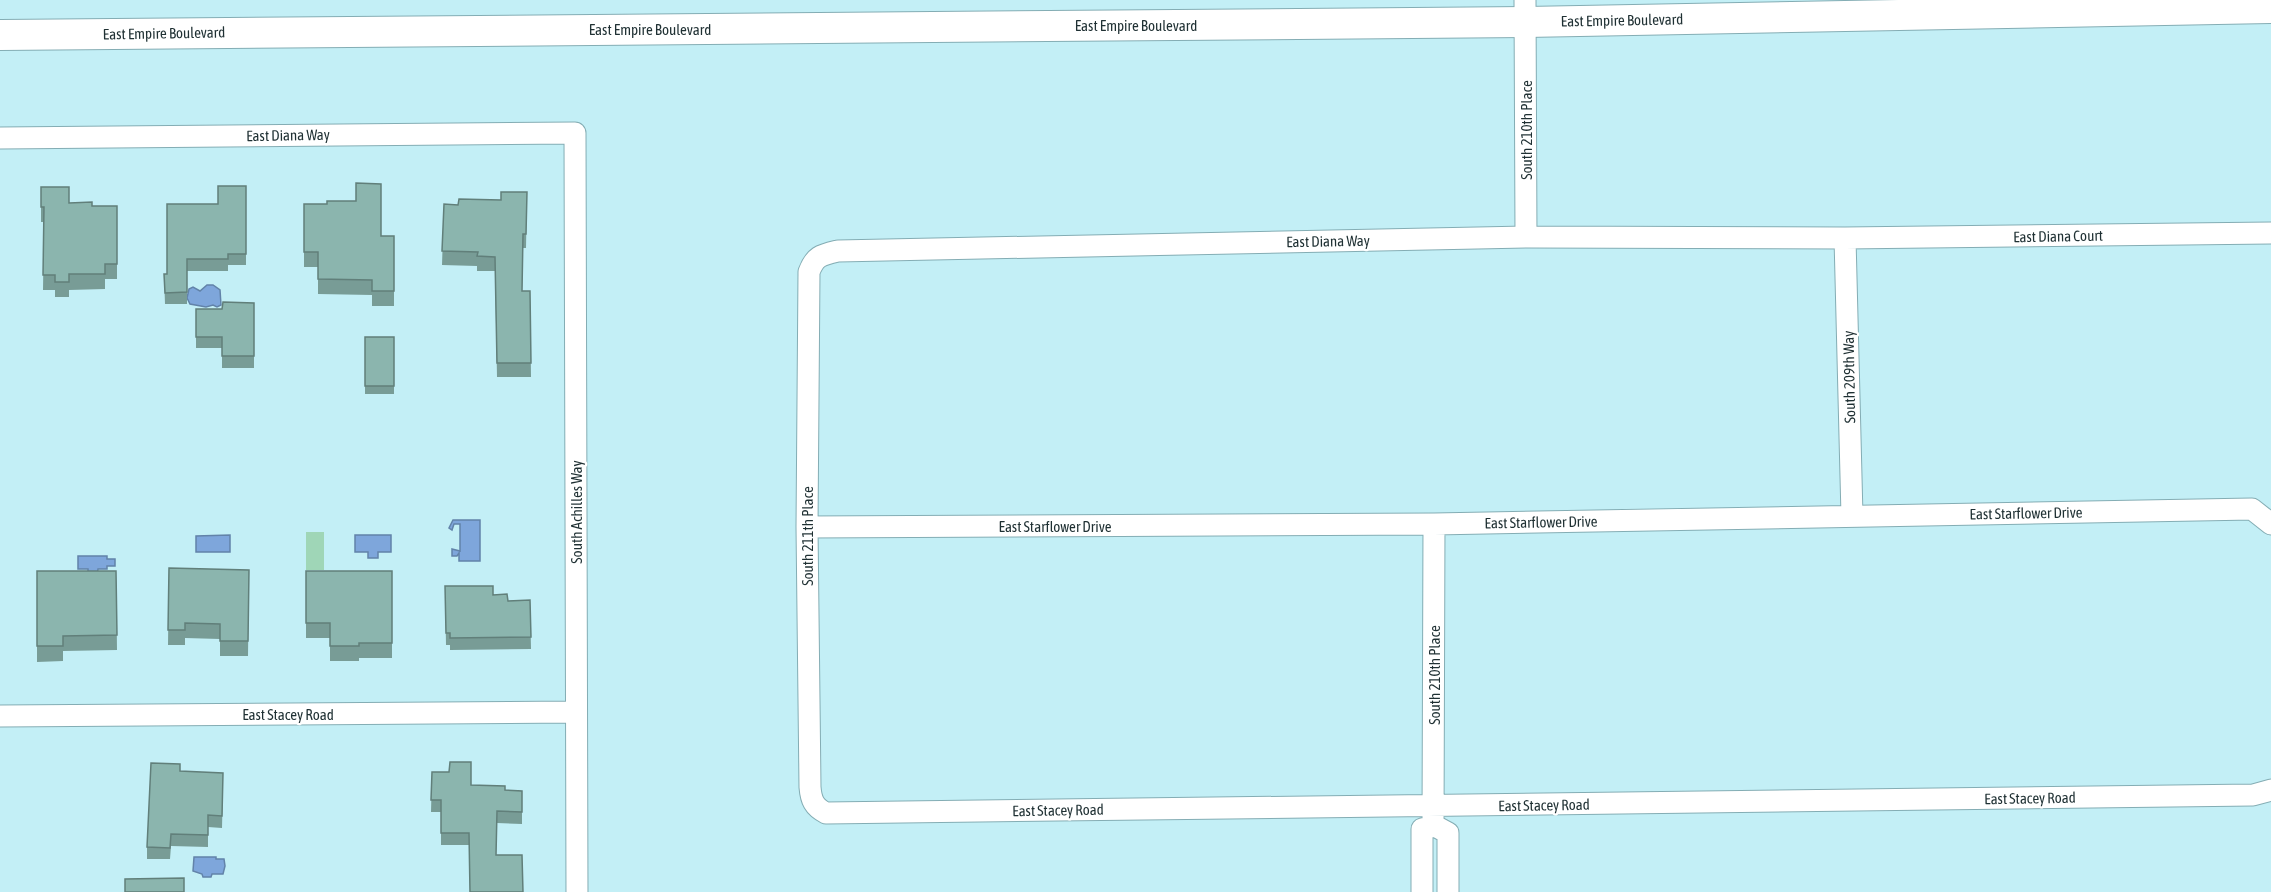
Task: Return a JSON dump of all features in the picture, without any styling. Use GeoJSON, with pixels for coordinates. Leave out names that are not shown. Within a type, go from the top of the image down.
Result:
{"type":"FeatureCollection","features":[{"type":"Feature","properties":{"kind":"street","name":"East Empire Boulevard"},"geometry":{"type":"LineString","coordinates":[[0,35],[1526,11],[2271,8]]}},
{"type":"Feature","properties":{"kind":"street","name":"South 210th Place"},"geometry":{"type":"LineString","coordinates":[[1526,11],[1526,237]]}},
{"type":"Feature","properties":{"kind":"street","name":"East Diana Way"},"geometry":{"type":"LineString","coordinates":[[0,138],[575,133]]}},
{"type":"Feature","properties":{"kind":"street","name":"South Achilles Way"},"geometry":{"type":"LineString","coordinates":[[575,133],[577,892]]}},
{"type":"Feature","properties":{"kind":"street","name":"East Diana Court"},"geometry":{"type":"LineString","coordinates":[[1845,238],[2271,233]]}},
{"type":"Feature","properties":{"kind":"street","name":"East Diana Way"},"geometry":{"type":"LineString","coordinates":[[813,262],[823,254],[838,252],[1526,237],[1845,238]]}},
{"type":"Feature","properties":{"kind":"street","name":"South 209th Way"},"geometry":{"type":"LineString","coordinates":[[1845,238],[1852,516]]}},
{"type":"Feature","properties":{"kind":"street","name":"South 211th Place"},"geometry":{"type":"LineString","coordinates":[[813,262],[809,272],[807,527],[810,787],[811,799],[818,809]]}},
{"type":"Feature","properties":{"kind":"street","name":"East Starflower Drive"},"geometry":{"type":"LineString","coordinates":[[807,527],[1434,524],[2252,509],[2270,523]]}},
{"type":"Feature","properties":{"kind":"street","name":"South 210th Place"},"geometry":{"type":"LineString","coordinates":[[1422,892],[1422,829],[1433,816],[1434,524]]}},
{"type":"Feature","properties":{"kind":"street","name":"East Stacey Road"},"geometry":{"type":"LineString","coordinates":[[0,716],[576,712]]}},
{"type":"Feature","properties":{"kind":"street","name":"East Stacey Road"},"geometry":{"type":"LineString","coordinates":[[818,809],[826,813],[1433,816],[2253,795],[2270,791]]}},
{"type":"Feature","properties":{"kind":"street"},"geometry":{"type":"LineString","coordinates":[[1433,816],[1448,833],[1448,892]]}},
{"type":"Feature","properties":{"kind":"green space"},"geometry":{"type":"Polygon","coordinates":[[[306,532],[324,532],[324,570],[306,570],[306,532]]]}},
{"type":"Feature","properties":{"kind":"water"},"geometry":{"type":"Polygon","coordinates":[[[207,285],[213,285],[220,290],[221,305],[206,307],[190,304],[187,298],[189,289],[193,287],[200,291],[207,285]]]}},
{"type":"Feature","properties":{"kind":"water"},"geometry":{"type":"Polygon","coordinates":[[[453,520],[480,520],[480,561],[459,561],[459,553],[457,556],[452,556],[452,549],[460,551],[460,524],[454,524],[452,530],[449,528],[453,520]]]}},
{"type":"Feature","properties":{"kind":"water"},"geometry":{"type":"Polygon","coordinates":[[[230,535],[230,552],[196,552],[196,536],[230,535]]]}},
{"type":"Feature","properties":{"kind":"water"},"geometry":{"type":"Polygon","coordinates":[[[355,535],[391,535],[391,552],[378,552],[378,558],[368,558],[368,552],[355,552],[355,535]]]}},
{"type":"Feature","properties":{"kind":"water"},"geometry":{"type":"Polygon","coordinates":[[[78,556],[107,556],[107,559],[115,559],[115,566],[98,569],[97,576],[88,577],[88,569],[78,569],[78,556]]]}},
{"type":"Feature","properties":{"kind":"water"},"geometry":{"type":"Polygon","coordinates":[[[194,857],[224,859],[223,874],[203,877],[202,874],[193,871],[194,857]]]}},
{"type":"Feature","properties":{"kind":"building"},"geometry":{"type":"Polygon","coordinates":[[[356,183],[381,184],[381,236],[394,236],[394,291],[372,291],[372,280],[318,279],[318,252],[304,252],[304,204],[356,201],[356,183]]]}},
{"type":"Feature","properties":{"kind":"building"},"geometry":{"type":"Polygon","coordinates":[[[218,186],[246,186],[246,254],[228,254],[228,259],[187,259],[187,292],[165,293],[167,204],[218,204],[218,186]]]}},
{"type":"Feature","properties":{"kind":"building"},"geometry":{"type":"Polygon","coordinates":[[[41,187],[69,187],[69,203],[92,202],[92,206],[117,206],[117,264],[105,264],[105,274],[69,274],[69,282],[55,282],[55,275],[43,275],[44,207],[41,207],[41,187]]]}},
{"type":"Feature","properties":{"kind":"building"},"geometry":{"type":"Polygon","coordinates":[[[501,192],[527,192],[526,234],[523,234],[522,291],[530,291],[531,363],[497,363],[495,257],[477,256],[478,252],[442,251],[444,204],[458,205],[459,199],[501,200],[501,192]]]}},
{"type":"Feature","properties":{"kind":"building"},"geometry":{"type":"Polygon","coordinates":[[[223,302],[254,303],[254,356],[222,356],[222,337],[196,337],[196,309],[222,309],[223,302]]]}},
{"type":"Feature","properties":{"kind":"building"},"geometry":{"type":"Polygon","coordinates":[[[365,337],[394,337],[394,386],[365,386],[365,337]]]}},
{"type":"Feature","properties":{"kind":"building"},"geometry":{"type":"Polygon","coordinates":[[[169,568],[249,570],[248,641],[220,641],[220,624],[185,623],[185,630],[168,630],[169,568]]]}},
{"type":"Feature","properties":{"kind":"building"},"geometry":{"type":"Polygon","coordinates":[[[37,571],[116,571],[117,635],[63,636],[63,646],[37,646],[37,571]]]}},
{"type":"Feature","properties":{"kind":"building"},"geometry":{"type":"Polygon","coordinates":[[[306,571],[392,571],[392,643],[330,646],[330,623],[306,623],[306,571]]]}},
{"type":"Feature","properties":{"kind":"building"},"geometry":{"type":"Polygon","coordinates":[[[445,586],[493,586],[493,595],[507,594],[508,601],[530,600],[531,637],[450,638],[450,633],[446,633],[445,586]]]}},
{"type":"Feature","properties":{"kind":"building"},"geometry":{"type":"Polygon","coordinates":[[[450,762],[471,762],[471,785],[505,786],[505,790],[522,791],[522,812],[497,811],[496,855],[522,855],[523,892],[470,892],[469,833],[441,833],[441,800],[431,800],[432,772],[449,772],[450,762]]]}},
{"type":"Feature","properties":{"kind":"building"},"geometry":{"type":"Polygon","coordinates":[[[151,763],[180,764],[180,771],[223,773],[222,816],[208,815],[208,835],[171,834],[170,848],[147,847],[151,763]]]}},
{"type":"Feature","properties":{"kind":"building"},"geometry":{"type":"Polygon","coordinates":[[[184,878],[184,892],[125,892],[125,879],[184,878]]]}}]}
